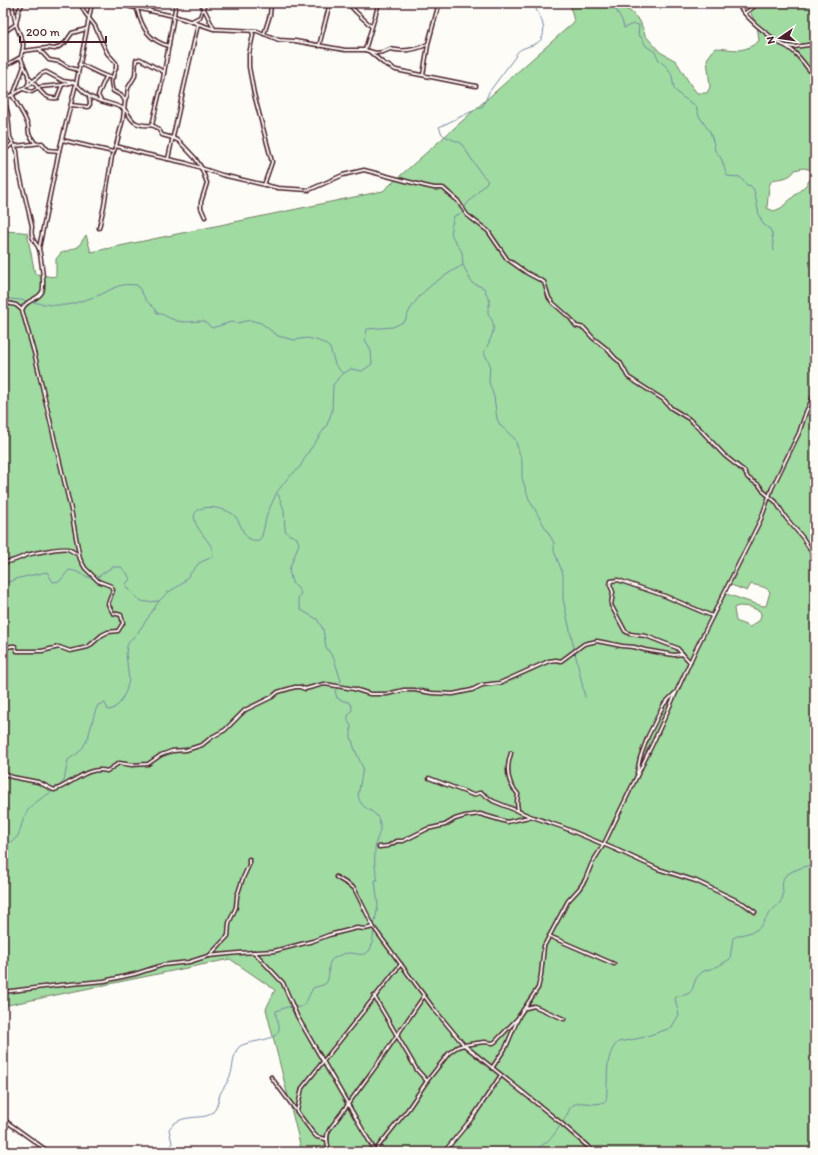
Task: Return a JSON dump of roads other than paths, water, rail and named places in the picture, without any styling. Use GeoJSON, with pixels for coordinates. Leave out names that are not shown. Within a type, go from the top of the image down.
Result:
{"type":"FeatureCollection","features":[{"type":"Feature","properties":{"kind":"street"},"geometry":{"type":"LineString","coordinates":[[3,67],[21,57],[23,52],[23,44],[16,24],[12,3]]}},
{"type":"Feature","properties":{"kind":"street"},"geometry":{"type":"LineString","coordinates":[[3,33],[16,24],[19,10],[23,3]]}},
{"type":"Feature","properties":{"kind":"street"},"geometry":{"type":"LineString","coordinates":[[80,3],[88,18],[95,26],[108,53],[116,63],[111,84],[113,91],[122,96],[124,101],[123,119],[108,174],[104,206],[99,228]]}},
{"type":"Feature","properties":{"kind":"street"},"geometry":{"type":"LineString","coordinates":[[39,249],[59,151],[76,84],[92,3]]}},
{"type":"Feature","properties":{"kind":"street"},"geometry":{"type":"LineString","coordinates":[[112,3],[174,16],[214,29],[252,31],[264,34],[274,39],[290,40],[345,50],[366,50],[379,52],[392,48],[396,50],[411,50],[428,44]]}},
{"type":"Feature","properties":{"kind":"street"},"geometry":{"type":"LineString","coordinates":[[149,10],[150,3]]}},
{"type":"Feature","properties":{"kind":"street"},"geometry":{"type":"LineString","coordinates":[[152,125],[173,28],[176,3]]}},
{"type":"Feature","properties":{"kind":"street"},"geometry":{"type":"LineString","coordinates":[[200,3],[214,29]]}},
{"type":"Feature","properties":{"kind":"street"},"geometry":{"type":"LineString","coordinates":[[191,22],[200,17],[204,3]]}},
{"type":"Feature","properties":{"kind":"street"},"geometry":{"type":"LineString","coordinates":[[264,34],[270,15],[271,3]]}},
{"type":"Feature","properties":{"kind":"street"},"geometry":{"type":"LineString","coordinates":[[319,46],[330,3]]}},
{"type":"Feature","properties":{"kind":"street"},"geometry":{"type":"LineString","coordinates":[[348,3],[372,26]]}},
{"type":"Feature","properties":{"kind":"street"},"geometry":{"type":"LineString","coordinates":[[366,50],[379,3]]}},
{"type":"Feature","properties":{"kind":"street"},"geometry":{"type":"LineString","coordinates":[[423,75],[428,44],[439,3]]}},
{"type":"Feature","properties":{"kind":"street"},"geometry":{"type":"LineString","coordinates":[[737,3],[744,13],[798,57],[815,77]]}},
{"type":"Feature","properties":{"kind":"street"},"geometry":{"type":"LineString","coordinates":[[744,13],[758,3]]}},
{"type":"Feature","properties":{"kind":"street"},"geometry":{"type":"LineString","coordinates":[[138,9],[143,25],[150,36],[156,41],[169,46]]}},
{"type":"Feature","properties":{"kind":"street"},"geometry":{"type":"LineString","coordinates":[[168,159],[198,24]]}},
{"type":"Feature","properties":{"kind":"street"},"geometry":{"type":"LineString","coordinates":[[23,52],[55,48],[65,44],[72,33],[86,29]]}},
{"type":"Feature","properties":{"kind":"street"},"geometry":{"type":"LineString","coordinates":[[252,31],[253,35],[249,54],[249,67],[255,100],[272,162],[264,185]]}},
{"type":"Feature","properties":{"kind":"street"},"geometry":{"type":"LineString","coordinates":[[785,45],[794,47],[815,44]]}},
{"type":"Feature","properties":{"kind":"street"},"geometry":{"type":"LineString","coordinates":[[39,49],[49,60],[60,62],[68,67],[78,70]]}},
{"type":"Feature","properties":{"kind":"street"},"geometry":{"type":"LineString","coordinates":[[366,50],[383,63],[396,70],[476,86]]}},
{"type":"Feature","properties":{"kind":"street"},"geometry":{"type":"LineString","coordinates":[[21,57],[28,77],[28,86]]}},
{"type":"Feature","properties":{"kind":"street"},"geometry":{"type":"LineString","coordinates":[[124,101],[128,96],[129,87],[135,76],[136,60],[140,59],[164,72]]}},
{"type":"Feature","properties":{"kind":"street"},"geometry":{"type":"LineString","coordinates":[[79,64],[93,69],[100,75],[113,78]]}},
{"type":"Feature","properties":{"kind":"street"},"geometry":{"type":"LineString","coordinates":[[24,65],[13,95],[24,116],[30,134],[35,143]]}},
{"type":"Feature","properties":{"kind":"street"},"geometry":{"type":"LineString","coordinates":[[3,99],[28,86],[41,74],[46,72],[63,81],[76,84],[89,96],[124,109],[130,118],[138,124],[152,125],[158,128],[162,135],[179,141],[192,153],[201,167],[207,183],[201,202],[201,208],[205,218]]}},
{"type":"Feature","properties":{"kind":"street"},"geometry":{"type":"LineString","coordinates":[[28,77],[33,81],[44,96],[48,98],[57,98],[62,85]]}},
{"type":"Feature","properties":{"kind":"street"},"geometry":{"type":"LineString","coordinates":[[102,102],[98,94],[106,77]]}},
{"type":"Feature","properties":{"kind":"street"},"geometry":{"type":"LineString","coordinates":[[23,89],[32,92],[38,88],[62,85],[71,82]]}},
{"type":"Feature","properties":{"kind":"street"},"geometry":{"type":"LineString","coordinates":[[3,94],[3,99],[8,114],[10,134],[17,151],[19,171],[32,226],[32,235],[39,249],[44,284],[42,292],[28,301],[22,310]]}},
{"type":"Feature","properties":{"kind":"street"},"geometry":{"type":"LineString","coordinates":[[71,105],[88,107],[90,104],[89,96]]}},
{"type":"Feature","properties":{"kind":"street"},"geometry":{"type":"LineString","coordinates":[[62,140],[113,152]]}},
{"type":"Feature","properties":{"kind":"street"},"geometry":{"type":"LineString","coordinates":[[3,152],[13,143]]}},
{"type":"Feature","properties":{"kind":"street"},"geometry":{"type":"LineString","coordinates":[[15,146],[42,143],[48,150],[59,151]]}},
{"type":"Feature","properties":{"kind":"street"},"geometry":{"type":"LineString","coordinates":[[116,146],[201,167],[222,175],[278,188],[309,190],[343,175],[364,170],[430,187],[443,188],[458,201],[467,215],[488,231],[507,259],[522,270],[544,282],[549,298],[553,303],[570,318],[576,326],[584,328],[593,338],[607,349],[620,362],[628,377],[664,400],[671,408],[694,423],[725,456],[744,471],[748,478],[759,485],[769,497],[776,502],[786,518],[803,538],[810,551],[815,554]]}},
{"type":"Feature","properties":{"kind":"street"},"geometry":{"type":"LineString","coordinates":[[3,302],[16,305],[22,310],[35,356],[71,510],[79,556]]}},
{"type":"Feature","properties":{"kind":"street"},"geometry":{"type":"LineString","coordinates":[[492,1068],[506,1046],[519,1016],[538,988],[544,946],[568,901],[585,880],[592,863],[604,844],[712,616],[761,519],[772,488],[799,433],[806,412],[815,393]]}},
{"type":"Feature","properties":{"kind":"street"},"geometry":{"type":"LineString","coordinates":[[3,562],[10,562],[35,553],[62,549],[68,549],[76,552],[85,568],[98,581],[111,586],[114,590],[108,604],[112,613],[119,614],[122,617],[123,623],[118,631],[108,632],[102,635],[88,647],[70,651],[59,647],[42,650],[21,651],[17,651],[15,646],[3,648]]}},
{"type":"Feature","properties":{"kind":"street"},"geometry":{"type":"LineString","coordinates":[[690,662],[677,648],[644,635],[625,631],[611,605],[613,592],[610,585],[611,581],[618,580],[665,596],[712,616]]}},
{"type":"Feature","properties":{"kind":"street"},"geometry":{"type":"LineString","coordinates":[[3,773],[16,778],[38,782],[54,790],[65,786],[91,771],[99,769],[106,770],[118,763],[148,764],[161,755],[172,751],[186,750],[202,745],[212,737],[225,730],[245,710],[272,697],[278,692],[298,686],[305,688],[324,684],[354,689],[370,694],[387,694],[404,690],[414,690],[453,694],[472,690],[482,685],[500,683],[553,660],[561,661],[584,644],[597,641],[645,650],[683,654]]}},
{"type":"Feature","properties":{"kind":"street"},"geometry":{"type":"LineString","coordinates":[[636,778],[640,758],[648,736],[664,704],[676,692]]}},
{"type":"Feature","properties":{"kind":"street"},"geometry":{"type":"LineString","coordinates":[[511,754],[508,761],[509,768],[507,772],[510,782],[518,794],[518,811]]}},
{"type":"Feature","properties":{"kind":"street"},"geometry":{"type":"LineString","coordinates":[[429,778],[473,795],[480,792],[493,801],[604,844],[658,869],[696,881],[719,891],[744,904],[755,912]]}},
{"type":"Feature","properties":{"kind":"street"},"geometry":{"type":"LineString","coordinates":[[379,847],[388,846],[396,841],[403,841],[427,829],[445,825],[454,819],[465,816],[480,814],[507,822],[530,816]]}},
{"type":"Feature","properties":{"kind":"street"},"geometry":{"type":"LineString","coordinates":[[208,956],[228,936],[229,923],[236,907],[237,896],[250,859]]}},
{"type":"Feature","properties":{"kind":"street"},"geometry":{"type":"LineString","coordinates":[[336,877],[354,888],[374,927],[424,996],[464,1045],[561,1123],[594,1152]]}},
{"type":"Feature","properties":{"kind":"street"},"geometry":{"type":"LineString","coordinates":[[3,992],[104,981],[135,974],[163,965],[189,962],[208,956],[274,951],[358,928],[365,929],[374,927]]}},
{"type":"Feature","properties":{"kind":"street"},"geometry":{"type":"LineString","coordinates":[[549,936],[614,964]]}},
{"type":"Feature","properties":{"kind":"street"},"geometry":{"type":"LineString","coordinates":[[254,952],[283,983],[297,1016],[374,1151],[408,1109],[427,1081],[452,1049],[464,1045],[496,1042],[519,1016]]}},
{"type":"Feature","properties":{"kind":"street"},"geometry":{"type":"LineString","coordinates":[[297,1111],[301,1091],[400,964]]}},
{"type":"Feature","properties":{"kind":"street"},"geometry":{"type":"LineString","coordinates":[[374,996],[417,1070],[427,1081]]}},
{"type":"Feature","properties":{"kind":"street"},"geometry":{"type":"LineString","coordinates":[[329,1152],[326,1139],[329,1130],[376,1066],[424,996]]}},
{"type":"Feature","properties":{"kind":"street"},"geometry":{"type":"LineString","coordinates":[[524,1008],[534,1006],[564,1019]]}},
{"type":"Feature","properties":{"kind":"street"},"geometry":{"type":"LineString","coordinates":[[444,1152],[473,1117],[501,1076]]}},
{"type":"Feature","properties":{"kind":"street"},"geometry":{"type":"LineString","coordinates":[[271,1077],[313,1133],[317,1137],[326,1139]]}},
{"type":"Feature","properties":{"kind":"street"},"geometry":{"type":"LineString","coordinates":[[3,1119],[49,1152]]}},
{"type":"Feature","properties":{"kind":"waterway"},"geometry":{"type":"LineString","coordinates":[[58,788],[64,781],[68,760],[78,753],[86,742],[98,705],[105,703],[108,710],[113,709],[120,703],[126,691],[129,680],[126,654],[127,646],[130,640],[137,634],[159,601],[167,593],[182,584],[199,563],[212,557],[212,548],[196,523],[194,517],[196,513],[200,509],[208,507],[228,511],[238,520],[246,536],[250,539],[259,540],[262,536],[267,514],[277,492],[287,479],[300,467],[327,425],[332,411],[333,385],[341,375],[351,369],[362,371],[372,364],[371,351],[365,339],[367,329],[393,327],[405,321],[415,302],[428,288],[436,281],[463,265],[462,252],[452,236],[451,228],[454,216],[462,213],[466,205],[488,181],[480,172],[461,143],[444,136],[439,127],[483,106],[489,92],[518,52],[537,43],[541,39],[543,25],[535,7],[537,3]]}},
{"type":"Feature","properties":{"kind":"waterway"},"geometry":{"type":"LineString","coordinates":[[617,3],[616,10],[622,20],[624,28],[633,24],[639,25],[638,35],[641,37],[646,46],[655,52],[659,60],[668,68],[672,76],[674,89],[681,96],[696,106],[699,116],[710,132],[715,151],[721,159],[727,176],[740,177],[754,190],[759,215],[763,224],[770,229],[772,234],[774,251]]}},
{"type":"Feature","properties":{"kind":"waterway"},"geometry":{"type":"LineString","coordinates":[[463,265],[472,283],[484,288],[490,302],[488,315],[493,324],[493,329],[491,339],[484,353],[490,364],[489,382],[494,397],[497,419],[500,425],[515,439],[522,462],[522,478],[529,499],[554,543],[554,551],[563,574],[563,599],[585,697]]}},
{"type":"Feature","properties":{"kind":"waterway"},"geometry":{"type":"LineString","coordinates":[[31,302],[52,305],[67,305],[98,295],[118,286],[137,285],[146,300],[154,307],[157,313],[176,321],[204,321],[212,328],[231,322],[238,323],[250,320],[261,323],[278,336],[294,340],[307,338],[324,343],[330,348],[335,364],[343,374]]}},
{"type":"Feature","properties":{"kind":"waterway"},"geometry":{"type":"LineString","coordinates":[[3,298],[28,301]]}},
{"type":"Feature","properties":{"kind":"waterway"},"geometry":{"type":"LineString","coordinates":[[278,494],[284,510],[285,530],[288,534],[297,538],[299,544],[289,570],[292,583],[301,593],[298,599],[301,610],[317,619],[323,629],[326,647],[334,659],[341,681],[335,691],[337,698],[351,704],[352,707],[352,710],[348,716],[348,721],[351,726],[351,737],[355,750],[363,768],[358,796],[363,805],[379,819],[380,831],[376,842],[375,852],[375,866],[378,880],[375,880],[378,906],[374,926]]}},
{"type":"Feature","properties":{"kind":"waterway"},"geometry":{"type":"LineString","coordinates":[[3,584],[19,578],[47,572],[53,582],[60,581],[69,570],[75,571],[90,578],[96,578],[112,567],[121,567],[130,579],[126,584],[127,589],[138,599],[146,602],[159,601]]}},
{"type":"Feature","properties":{"kind":"waterway"},"geometry":{"type":"LineString","coordinates":[[3,845],[17,837],[23,819],[30,808],[53,791]]}},
{"type":"Feature","properties":{"kind":"waterway"},"geometry":{"type":"LineString","coordinates":[[534,1152],[553,1136],[573,1105],[577,1103],[597,1104],[606,1101],[608,1062],[613,1048],[618,1042],[641,1038],[671,1028],[679,1015],[675,999],[677,996],[689,993],[692,990],[696,979],[704,971],[715,968],[730,959],[733,938],[756,930],[761,926],[768,915],[781,901],[783,896],[782,884],[786,875],[815,863]]}},
{"type":"Feature","properties":{"kind":"waterway"},"geometry":{"type":"LineString","coordinates":[[171,1152],[172,1143],[169,1129],[180,1120],[209,1115],[213,1112],[216,1108],[221,1092],[229,1078],[235,1053],[239,1047],[248,1043],[268,1039],[277,1033],[279,1027],[276,1011],[287,1007],[301,1007],[305,1004],[313,988],[324,985],[327,981],[329,967],[334,958],[347,953],[367,953],[373,941],[374,929]]}}]}
